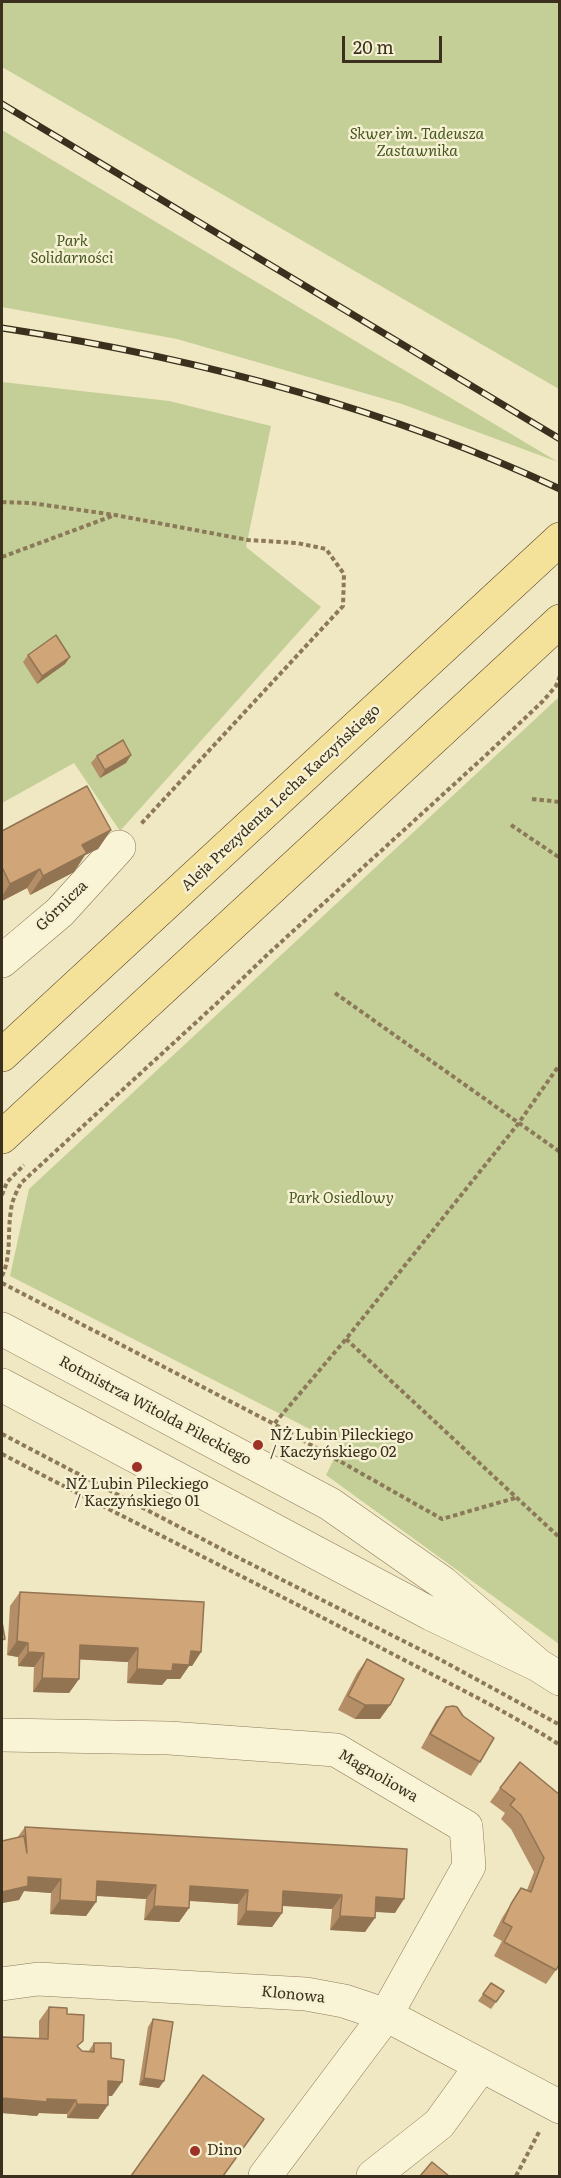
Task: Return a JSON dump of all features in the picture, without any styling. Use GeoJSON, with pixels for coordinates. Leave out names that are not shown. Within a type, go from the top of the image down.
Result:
{"type":"FeatureCollection","features":[{"type":"Feature","properties":{"kind":"main road","name":"Aleja Prezydenta Lecha Kaczyńskiego"},"geometry":{"type":"LineString","coordinates":[[2,1055],[560,539]]}},
{"type":"Feature","properties":{"kind":"main road"},"geometry":{"type":"LineString","coordinates":[[2,1137],[560,621]]}},
{"type":"Feature","properties":{"kind":"street","name":"Górnicza"},"geometry":{"type":"LineString","coordinates":[[2,961],[60,912],[119,847]]}},
{"type":"Feature","properties":{"kind":"street","name":"Rotmistrza Witolda Pileckiego"},"geometry":{"type":"LineString","coordinates":[[2,1329],[330,1504],[443,1583],[549,1672]]}},
{"type":"Feature","properties":{"kind":"street","name":"Rotmistrza Witolda Pileckiego"},"geometry":{"type":"LineString","coordinates":[[2,1385],[431,1614],[549,1672]]}},
{"type":"Feature","properties":{"kind":"street","name":"Magnoliowa"},"geometry":{"type":"LineString","coordinates":[[2,1735],[168,1738],[336,1750],[466,1827],[469,1866],[386,2015]]}},
{"type":"Feature","properties":{"kind":"street","name":"Klonowa"},"geometry":{"type":"LineString","coordinates":[[2,1984],[38,1979],[306,1994],[344,2001],[386,2015],[560,2107]]}},
{"type":"Feature","properties":{"kind":"street"},"geometry":{"type":"LineString","coordinates":[[265,2176],[386,2015]]}},
{"type":"Feature","properties":{"kind":"street"},"geometry":{"type":"LineString","coordinates":[[373,2176],[439,2124],[481,2066]]}},
{"type":"Feature","properties":{"kind":"path"},"geometry":{"type":"LineString","coordinates":[[2,502],[31,503],[116,515],[248,540],[297,543],[326,549],[344,574],[343,606],[119,847]]}},
{"type":"Feature","properties":{"kind":"path"},"geometry":{"type":"LineString","coordinates":[[2,557],[116,515]]}},
{"type":"Feature","properties":{"kind":"path"},"geometry":{"type":"LineString","coordinates":[[2,1276],[9,1252],[11,1209],[21,1183],[484,757],[543,701],[556,686],[560,676]]}},
{"type":"Feature","properties":{"kind":"path"},"geometry":{"type":"LineString","coordinates":[[532,799],[560,802]]}},
{"type":"Feature","properties":{"kind":"path"},"geometry":{"type":"LineString","coordinates":[[511,825],[560,858]]}},
{"type":"Feature","properties":{"kind":"path"},"geometry":{"type":"LineString","coordinates":[[335,993],[560,1152]]}},
{"type":"Feature","properties":{"kind":"path"},"geometry":{"type":"LineString","coordinates":[[274,1425],[518,1124],[560,1064]]}},
{"type":"Feature","properties":{"kind":"path"},"geometry":{"type":"LineString","coordinates":[[2,1283],[274,1425],[442,1520],[515,1498]]}},
{"type":"Feature","properties":{"kind":"path"},"geometry":{"type":"LineString","coordinates":[[346,1339],[560,1538]]}},
{"type":"Feature","properties":{"kind":"path"},"geometry":{"type":"LineString","coordinates":[[2,1434],[221,1549],[441,1660],[560,1725]]}},
{"type":"Feature","properties":{"kind":"path"},"geometry":{"type":"LineString","coordinates":[[2,1454],[306,1608],[500,1710],[560,1745]]}},
{"type":"Feature","properties":{"kind":"green space","name":"Skwer im. Tadeusza Zastawnika"},"geometry":{"type":"Polygon","coordinates":[[[2,2],[559,2],[559,389],[2,67],[2,2]]]}},
{"type":"Feature","properties":{"kind":"green space","name":"Park Solidarności"},"geometry":{"type":"Polygon","coordinates":[[[2,130],[558,462],[402,404],[177,339],[2,307],[2,130]]]}},
{"type":"Feature","properties":{"kind":"green space"},"geometry":{"type":"Polygon","coordinates":[[[2,382],[169,401],[271,426],[246,547],[321,607],[120,831],[74,763],[2,803],[2,382]]]}},
{"type":"Feature","properties":{"kind":"green space","name":"Park Osiedlowy"},"geometry":{"type":"Polygon","coordinates":[[[559,697],[559,1644],[326,1475],[341,1445],[10,1276],[29,1189],[559,697]]]}},
{"type":"Feature","properties":{"kind":"building"},"geometry":{"type":"Polygon","coordinates":[[[56,635],[70,657],[42,676],[28,655],[56,635]]]}},
{"type":"Feature","properties":{"kind":"building"},"geometry":{"type":"Polygon","coordinates":[[[123,740],[131,755],[105,770],[97,756],[123,740]]]}},
{"type":"Feature","properties":{"kind":"building"},"geometry":{"type":"Polygon","coordinates":[[[87,786],[111,830],[82,845],[87,853],[43,876],[40,869],[10,884],[2,867],[2,831],[87,786]]]}},
{"type":"Feature","properties":{"kind":"building"},"geometry":{"type":"Polygon","coordinates":[[[20,1592],[204,1602],[201,1652],[191,1651],[189,1665],[173,1664],[172,1671],[137,1669],[138,1648],[80,1645],[79,1679],[42,1678],[44,1653],[28,1652],[28,1643],[17,1641],[20,1592]]]}},
{"type":"Feature","properties":{"kind":"building"},"geometry":{"type":"Polygon","coordinates":[[[2,1622],[5,1639],[2,1640],[2,1622]]]}},
{"type":"Feature","properties":{"kind":"building"},"geometry":{"type":"Polygon","coordinates":[[[367,1659],[404,1679],[390,1705],[365,1705],[348,1696],[367,1659]]]}},
{"type":"Feature","properties":{"kind":"building"},"geometry":{"type":"Polygon","coordinates":[[[453,1706],[494,1738],[480,1762],[430,1734],[446,1707],[453,1706]]]}},
{"type":"Feature","properties":{"kind":"building"},"geometry":{"type":"Polygon","coordinates":[[[520,1762],[560,1795],[560,1963],[556,1970],[504,1942],[512,1927],[503,1922],[511,1904],[521,1888],[531,1892],[544,1858],[521,1815],[510,1805],[515,1799],[500,1788],[520,1762]]]}},
{"type":"Feature","properties":{"kind":"building"},"geometry":{"type":"Polygon","coordinates":[[[25,1827],[407,1849],[404,1899],[376,1897],[375,1918],[340,1916],[342,1895],[283,1891],[282,1913],[246,1911],[248,1890],[190,1886],[189,1908],[154,1906],[156,1885],[97,1881],[96,1902],[60,1900],[61,1879],[28,1877],[28,1886],[2,1892],[2,1841],[24,1836],[27,1853],[25,1827]]]}},
{"type":"Feature","properties":{"kind":"building"},"geometry":{"type":"Polygon","coordinates":[[[491,1983],[504,1991],[496,2002],[483,1994],[491,1983]]]}},
{"type":"Feature","properties":{"kind":"building"},"geometry":{"type":"Polygon","coordinates":[[[49,2007],[67,2008],[67,2014],[84,2015],[83,2041],[77,2046],[82,2051],[94,2052],[94,2043],[111,2043],[111,2058],[124,2060],[122,2082],[108,2081],[108,2105],[77,2104],[76,2100],[47,2099],[47,2102],[2,2098],[2,2037],[48,2039],[49,2007]]]}},
{"type":"Feature","properties":{"kind":"building"},"geometry":{"type":"Polygon","coordinates":[[[153,2019],[173,2022],[164,2081],[144,2078],[153,2019]]]}},
{"type":"Feature","properties":{"kind":"building","name":"Dino"},"geometry":{"type":"Polygon","coordinates":[[[203,2075],[264,2119],[223,2176],[131,2176],[203,2075]]]}},
{"type":"Feature","properties":{"kind":"building"},"geometry":{"type":"Polygon","coordinates":[[[432,2162],[449,2176],[420,2176],[432,2162]]]}},
{"type":"Feature","properties":{"kind":"railway"},"geometry":{"type":"LineString","coordinates":[[2,104],[560,439]]}},
{"type":"Feature","properties":{"kind":"railway"},"geometry":{"type":"LineString","coordinates":[[2,328],[145,354],[286,389],[425,433],[560,489]]}},
{"type":"Feature","properties":{"kind":"place","name":"NŻ Lubin Pileckiego / Kaczyńskiego 02"},"geometry":{"type":"Point","coordinates":[258,1445]}},
{"type":"Feature","properties":{"kind":"place","name":"NŻ Lubin Pileckiego / Kaczyńskiego 01"},"geometry":{"type":"Point","coordinates":[137,1467]}},
{"type":"Feature","properties":{"kind":"place","name":"Dino"},"geometry":{"type":"Point","coordinates":[195,2151]}}]}
